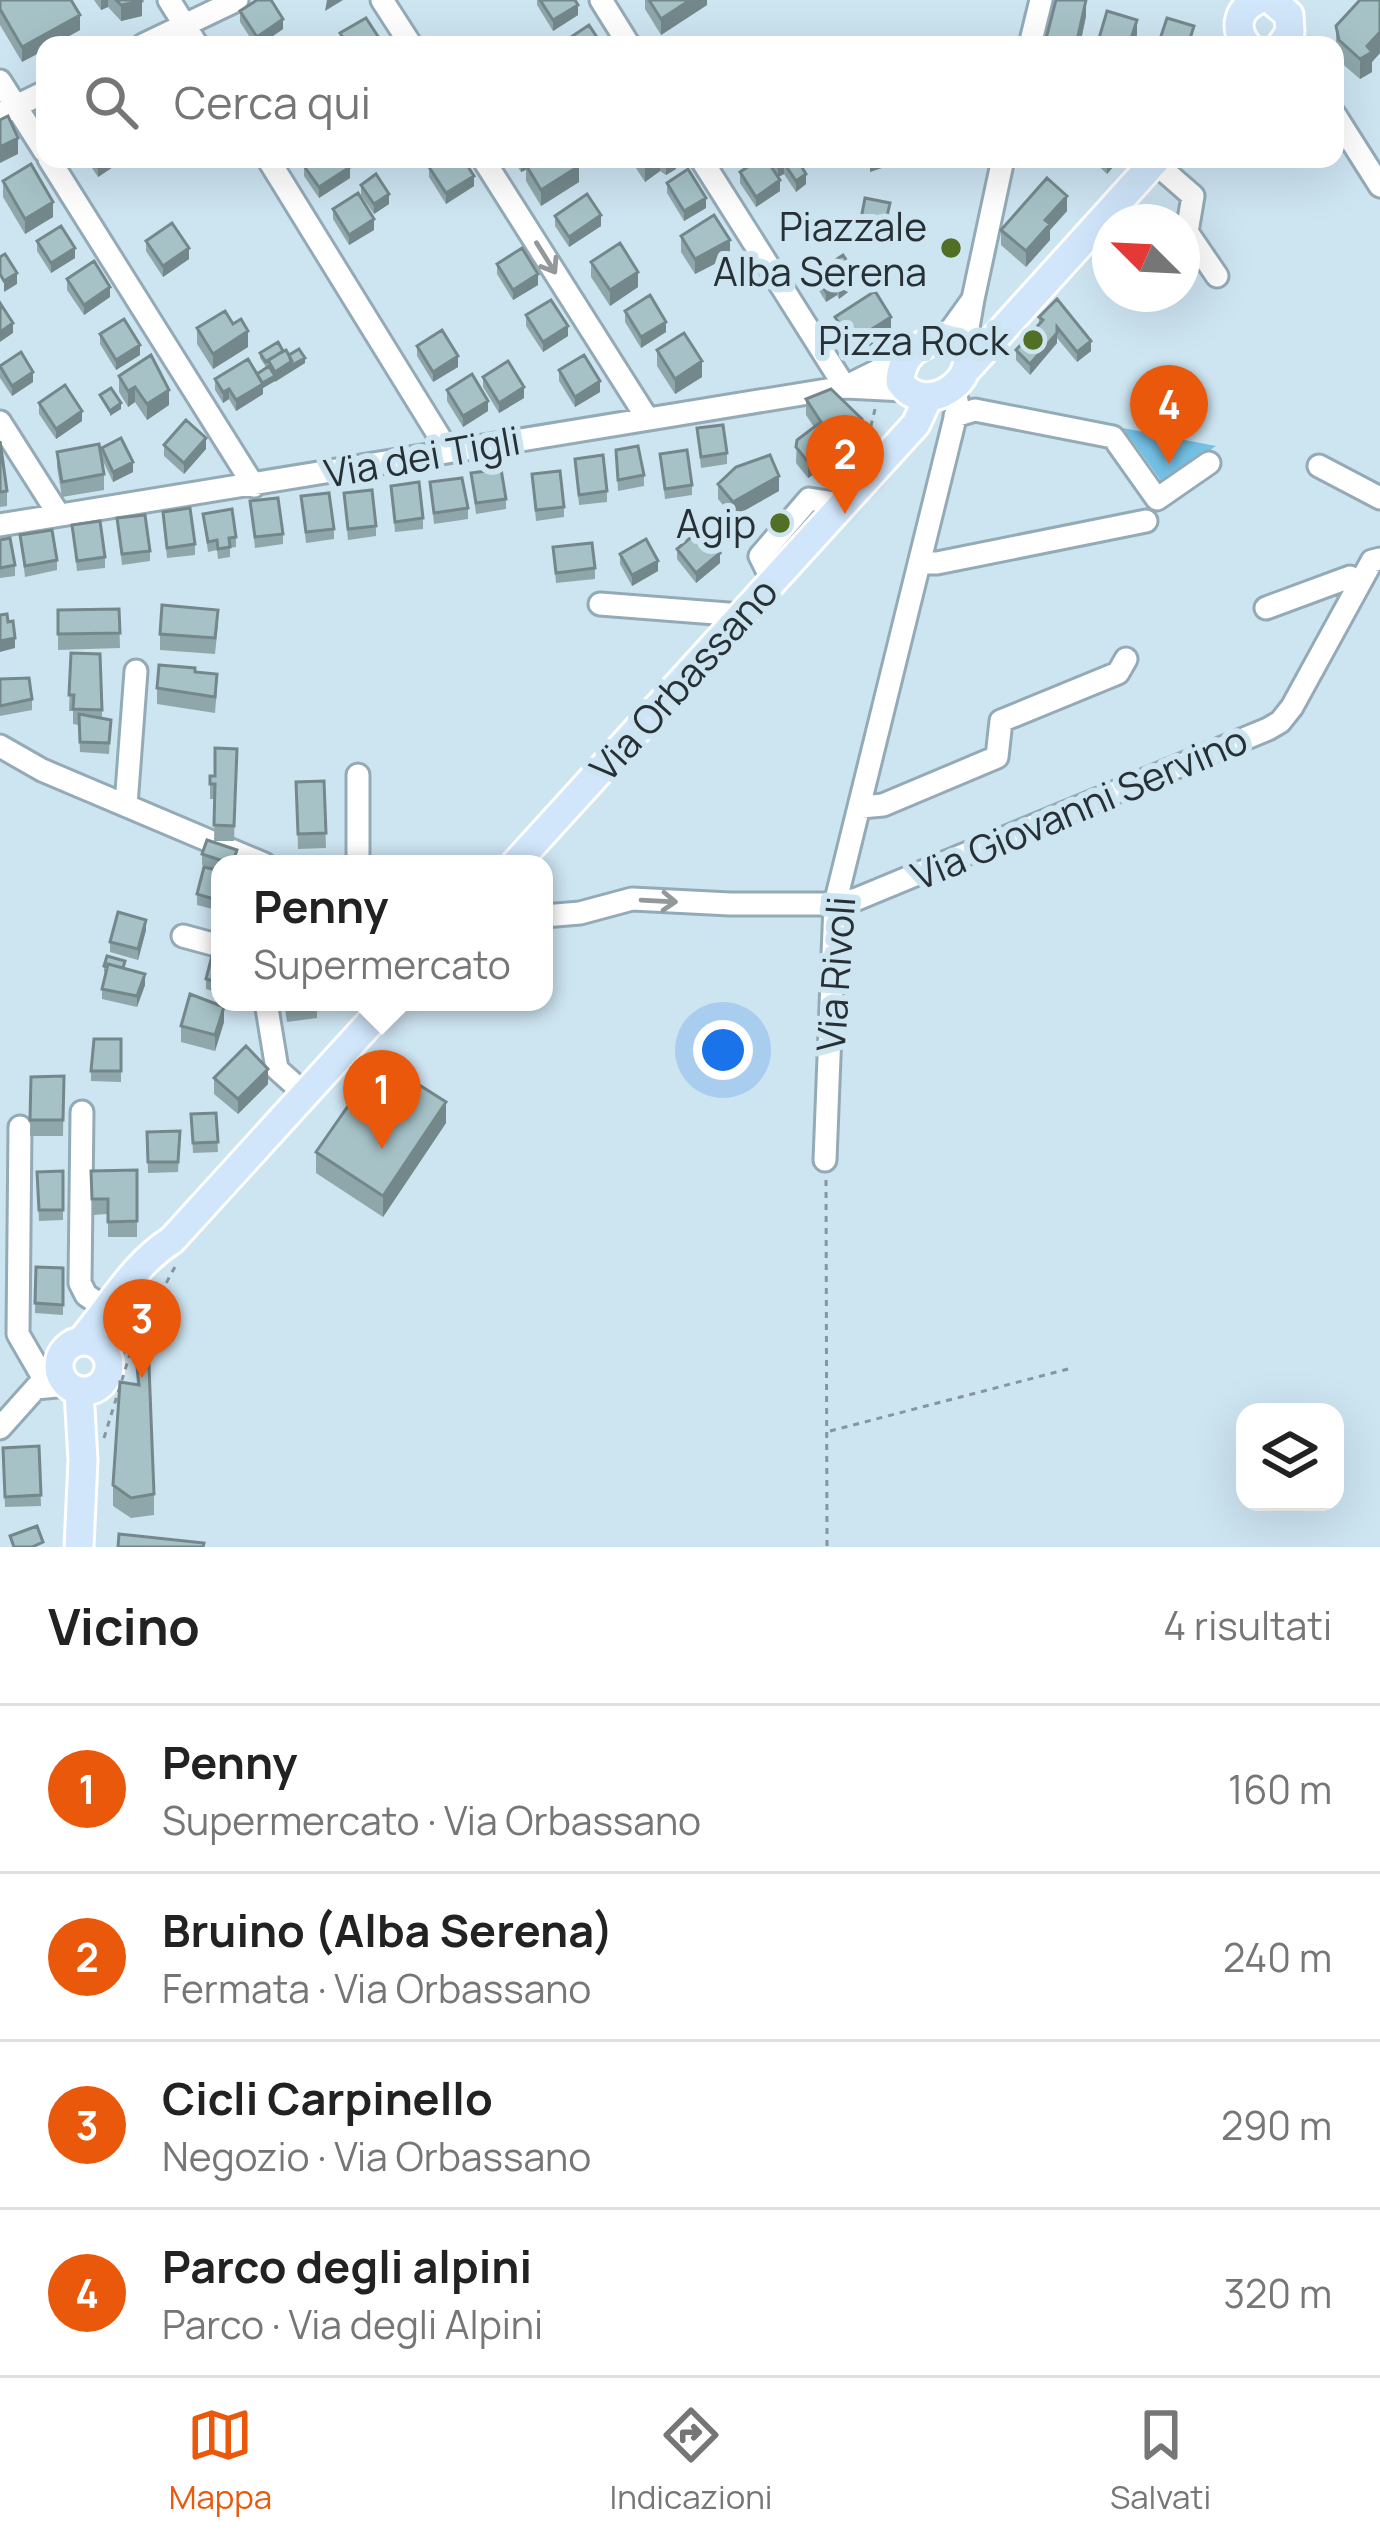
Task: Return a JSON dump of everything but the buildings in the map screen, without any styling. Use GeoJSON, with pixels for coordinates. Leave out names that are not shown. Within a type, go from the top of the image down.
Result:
{"type":"FeatureCollection","features":[{"type":"Feature","properties":{"kind":"main road"},"geometry":{"type":"LineString","coordinates":[[1242,36],[1241,12],[1283,16]]}},
{"type":"Feature","properties":{"kind":"main road"},"geometry":{"type":"LineString","coordinates":[[914,395],[1007,328],[1148,168]]}},
{"type":"Feature","properties":{"kind":"main road"},"geometry":{"type":"LineString","coordinates":[[907,356],[928,342],[958,359]]}},
{"type":"Feature","properties":{"kind":"main road","name":"Via Orbassano"},"geometry":{"type":"LineString","coordinates":[[523,855],[898,441],[914,395],[900,374],[907,356]]}},
{"type":"Feature","properties":{"kind":"main road"},"geometry":{"type":"LineString","coordinates":[[64,1382],[109,1373],[112,1329],[120,1315],[381,1011]]}},
{"type":"Feature","properties":{"kind":"main road"},"geometry":{"type":"LineString","coordinates":[[79,1547],[82,1405],[64,1382],[67,1347],[82,1340],[158,1249],[176,1248]]}},
{"type":"Feature","properties":{"kind":"main road"},"geometry":{"type":"LineString","coordinates":[[82,1340],[98,1344],[108,1357]]}},
{"type":"Feature","properties":{"kind":"street"},"geometry":{"type":"LineString","coordinates":[[169,0],[191,35],[237,0]]}},
{"type":"Feature","properties":{"kind":"street"},"geometry":{"type":"LineString","coordinates":[[382,0],[405,36]]}},
{"type":"Feature","properties":{"kind":"street"},"geometry":{"type":"LineString","coordinates":[[601,0],[623,36]]}},
{"type":"Feature","properties":{"kind":"street"},"geometry":{"type":"LineString","coordinates":[[1032,36],[1041,0]]}},
{"type":"Feature","properties":{"kind":"street"},"geometry":{"type":"LineString","coordinates":[[0,81],[8,110],[36,143]]}},
{"type":"Feature","properties":{"kind":"street"},"geometry":{"type":"LineString","coordinates":[[8,110],[36,96]]}},
{"type":"Feature","properties":{"kind":"street"},"geometry":{"type":"LineString","coordinates":[[1344,130],[1380,187]]}},
{"type":"Feature","properties":{"kind":"street"},"geometry":{"type":"LineString","coordinates":[[1344,140],[1364,163]]}},
{"type":"Feature","properties":{"kind":"street"},"geometry":{"type":"LineString","coordinates":[[55,168],[254,486]]}},
{"type":"Feature","properties":{"kind":"street"},"geometry":{"type":"LineString","coordinates":[[274,168],[447,449]]}},
{"type":"Feature","properties":{"kind":"street"},"geometry":{"type":"LineString","coordinates":[[489,168],[647,418]]}},
{"type":"Feature","properties":{"kind":"street"},"geometry":{"type":"LineString","coordinates":[[707,168],[845,388]]}},
{"type":"Feature","properties":{"kind":"street","name":"Via Rivoli"},"geometry":{"type":"LineString","coordinates":[[825,1160],[835,904],[955,416],[958,359],[1001,168]]}},
{"type":"Feature","properties":{"kind":"street"},"geometry":{"type":"LineString","coordinates":[[1163,168],[1193,196],[1187,232],[1217,276]]}},
{"type":"Feature","properties":{"kind":"street","name":"Via dei Tigli"},"geometry":{"type":"LineString","coordinates":[[845,388],[907,356]]}},
{"type":"Feature","properties":{"kind":"street","name":"Via dei Tigli"},"geometry":{"type":"LineString","coordinates":[[0,525],[845,388],[914,395]]}},
{"type":"Feature","properties":{"kind":"street"},"geometry":{"type":"LineString","coordinates":[[914,395],[955,416],[975,410],[1114,436],[1157,499],[1209,463]]}},
{"type":"Feature","properties":{"kind":"street"},"geometry":{"type":"LineString","coordinates":[[0,422],[59,515]]}},
{"type":"Feature","properties":{"kind":"street"},"geometry":{"type":"LineString","coordinates":[[1319,466],[1380,498]]}},
{"type":"Feature","properties":{"kind":"street"},"geometry":{"type":"LineString","coordinates":[[920,563],[1146,521]]}},
{"type":"Feature","properties":{"kind":"street"},"geometry":{"type":"LineString","coordinates":[[1266,608],[1350,577],[1373,562]]}},
{"type":"Feature","properties":{"kind":"street","name":"Via Giovanni Servino"},"geometry":{"type":"LineString","coordinates":[[553,915],[632,899],[835,904],[879,890],[1280,722],[1373,562]]}},
{"type":"Feature","properties":{"kind":"street"},"geometry":{"type":"LineString","coordinates":[[600,604],[740,615]]}},
{"type":"Feature","properties":{"kind":"street"},"geometry":{"type":"LineString","coordinates":[[861,807],[883,805],[998,758],[1001,721],[1118,673],[1126,659]]}},
{"type":"Feature","properties":{"kind":"street"},"geometry":{"type":"LineString","coordinates":[[126,806],[136,671]]}},
{"type":"Feature","properties":{"kind":"street"},"geometry":{"type":"LineString","coordinates":[[0,746],[42,770],[242,855]]}},
{"type":"Feature","properties":{"kind":"street"},"geometry":{"type":"LineString","coordinates":[[358,775],[358,855]]}},
{"type":"Feature","properties":{"kind":"street"},"geometry":{"type":"LineString","coordinates":[[183,936],[211,944]]}},
{"type":"Feature","properties":{"kind":"street"},"geometry":{"type":"LineString","coordinates":[[267,1011],[277,1069],[305,1094]]}},
{"type":"Feature","properties":{"kind":"street"},"geometry":{"type":"LineString","coordinates":[[82,1112],[80,1282],[86,1295],[105,1308]]}},
{"type":"Feature","properties":{"kind":"street"},"geometry":{"type":"LineString","coordinates":[[0,1427],[64,1382],[18,1334],[20,1127]]}},
{"type":"Feature","properties":{"kind":"path"},"geometry":{"type":"LineString","coordinates":[[825,1160],[827,1547]]}},
{"type":"Feature","properties":{"kind":"path"},"geometry":{"type":"LineString","coordinates":[[103,1440],[133,1344],[176,1248]]}},
{"type":"Feature","properties":{"kind":"path"},"geometry":{"type":"LineString","coordinates":[[828,1431],[1072,1368]]}},
{"type":"Feature","properties":{"kind":"shaded area"},"geometry":{"type":"Polygon","coordinates":[[[1123,428],[1216,446],[1162,482],[1123,428]]]}},
{"type":"Feature","properties":{"kind":"shaded area"},"geometry":{"type":"Polygon","coordinates":[[[140,1296],[148,1298],[149,1305],[119,1366],[117,1335],[140,1296]]]}},
{"type":"Feature","properties":{"kind":"place","name":"Piazzale Alba Serena"},"geometry":{"type":"Point","coordinates":[951,248]}},
{"type":"Feature","properties":{"kind":"place","name":"Pizza Rock"},"geometry":{"type":"Point","coordinates":[1033,340]}},
{"type":"Feature","properties":{"kind":"place","name":"Parco degli alpini"},"geometry":{"type":"Point","coordinates":[1169,464]}},
{"type":"Feature","properties":{"kind":"place","name":"Bruino (Alba Serena)"},"geometry":{"type":"Point","coordinates":[845,514]}},
{"type":"Feature","properties":{"kind":"place","name":"Agip"},"geometry":{"type":"Point","coordinates":[780,523]}},
{"type":"Feature","properties":{"kind":"place","name":"Penny"},"geometry":{"type":"Point","coordinates":[382,1149]}},
{"type":"Feature","properties":{"kind":"place","name":"Cicli Carpinello"},"geometry":{"type":"Point","coordinates":[142,1378]}}]}
